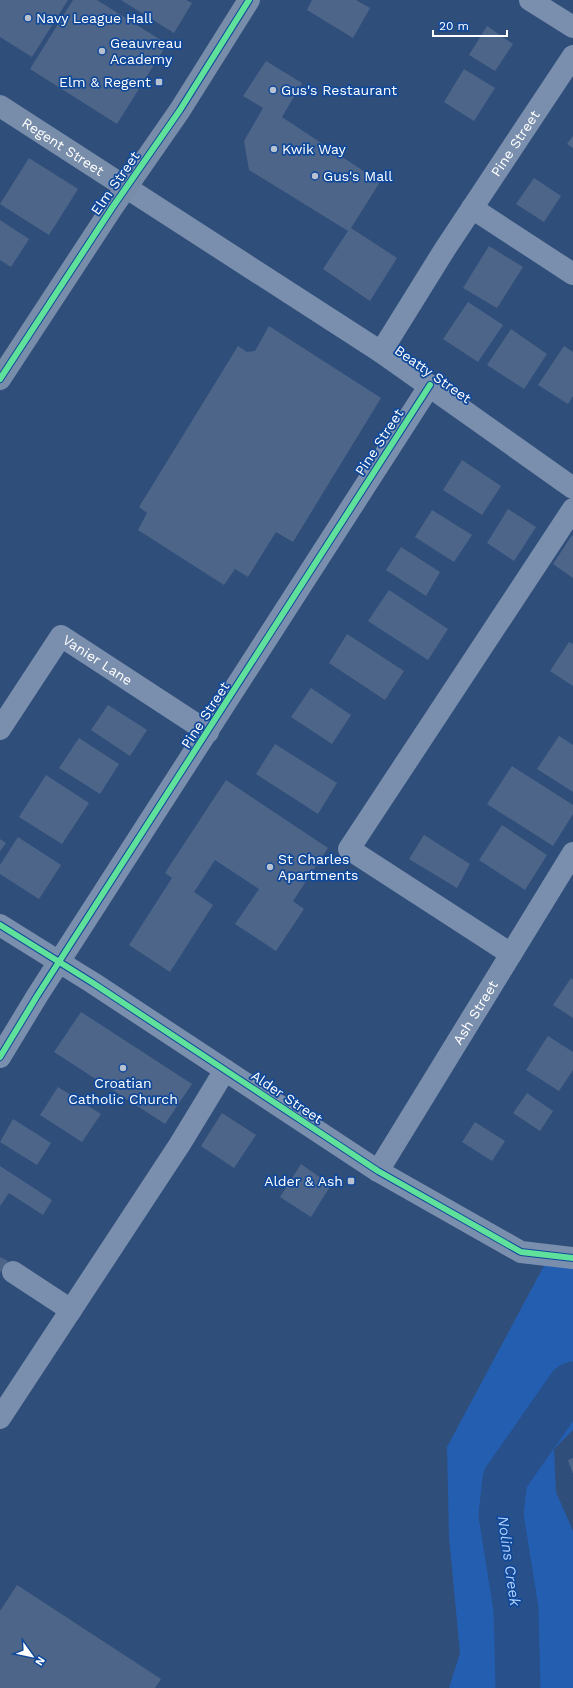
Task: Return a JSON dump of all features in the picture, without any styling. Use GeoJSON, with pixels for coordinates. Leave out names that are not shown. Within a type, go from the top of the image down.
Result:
{"type":"FeatureCollection","features":[{"type":"Feature","properties":{"kind":"main road","name":"Elm Street"},"geometry":{"type":"LineString","coordinates":[[0,378],[126,188],[180,110],[248,0]]}},
{"type":"Feature","properties":{"kind":"main road","name":"Regent Street"},"geometry":{"type":"LineString","coordinates":[[0,106],[126,188]]}},
{"type":"Feature","properties":{"kind":"street"},"geometry":{"type":"LineString","coordinates":[[530,0],[573,27]]}},
{"type":"Feature","properties":{"kind":"street","name":"Pine Street"},"geometry":{"type":"LineString","coordinates":[[381,352],[398,322],[573,56]]}},
{"type":"Feature","properties":{"kind":"street","name":"Beatty Street"},"geometry":{"type":"LineString","coordinates":[[126,188],[381,352],[573,487]]}},
{"type":"Feature","properties":{"kind":"street"},"geometry":{"type":"LineString","coordinates":[[472,208],[573,274]]}},
{"type":"Feature","properties":{"kind":"street","name":"Pine Street"},"geometry":{"type":"LineString","coordinates":[[0,1057],[430,385]]}},
{"type":"Feature","properties":{"kind":"street"},"geometry":{"type":"LineString","coordinates":[[511,954],[349,849],[573,509]]}},
{"type":"Feature","properties":{"kind":"street","name":"Vanier Lane"},"geometry":{"type":"LineString","coordinates":[[0,729],[61,636],[208,732]]}},
{"type":"Feature","properties":{"kind":"street","name":"Ash Street"},"geometry":{"type":"LineString","coordinates":[[378,1171],[573,853]]}},
{"type":"Feature","properties":{"kind":"street","name":"Alder Street"},"geometry":{"type":"LineString","coordinates":[[0,925],[60,962],[378,1171],[521,1252],[573,1258]]}},
{"type":"Feature","properties":{"kind":"street"},"geometry":{"type":"LineString","coordinates":[[0,1418],[180,1144],[225,1070]]}},
{"type":"Feature","properties":{"kind":"street"},"geometry":{"type":"LineString","coordinates":[[13,1272],[71,1310]]}},
{"type":"Feature","properties":{"kind":"shaded area"},"geometry":{"type":"Polygon","coordinates":[[[573,1260],[573,1430],[554,1449],[556,1492],[573,1531],[573,1688],[449,1688],[460,1653],[449,1537],[447,1447],[546,1262],[573,1260]]]}},
{"type":"Feature","properties":{"kind":"building","name":"Navy League Hall"},"geometry":{"type":"Polygon","coordinates":[[[0,0],[68,0],[32,57],[0,37],[0,0]]]}},
{"type":"Feature","properties":{"kind":"building","name":"Geauvreau Academy"},"geometry":{"type":"Polygon","coordinates":[[[73,0],[97,0],[167,44],[117,124],[30,69],[73,0]]]}},
{"type":"Feature","properties":{"kind":"building"},"geometry":{"type":"Polygon","coordinates":[[[121,0],[186,0],[192,3],[174,33],[121,0]]]}},
{"type":"Feature","properties":{"kind":"building"},"geometry":{"type":"Polygon","coordinates":[[[312,0],[356,0],[370,8],[353,38],[307,10],[312,0]]]}},
{"type":"Feature","properties":{"kind":"building"},"geometry":{"type":"Polygon","coordinates":[[[487,26],[513,44],[495,71],[469,55],[487,26]]]}},
{"type":"Feature","properties":{"kind":"building","name":"Gus's Mall"},"geometry":{"type":"Polygon","coordinates":[[[266,61],[302,83],[282,117],[380,182],[351,228],[397,258],[370,301],[323,269],[348,231],[249,170],[244,141],[263,108],[243,96],[266,61]]]}},
{"type":"Feature","properties":{"kind":"building"},"geometry":{"type":"Polygon","coordinates":[[[464,69],[495,88],[474,121],[444,102],[464,69]]]}},
{"type":"Feature","properties":{"kind":"building"},"geometry":{"type":"Polygon","coordinates":[[[573,136],[573,148],[567,144],[573,136]]]}},
{"type":"Feature","properties":{"kind":"building"},"geometry":{"type":"Polygon","coordinates":[[[29,158],[78,189],[49,235],[0,204],[29,158]]]}},
{"type":"Feature","properties":{"kind":"building"},"geometry":{"type":"Polygon","coordinates":[[[534,178],[561,196],[544,222],[516,204],[534,178]]]}},
{"type":"Feature","properties":{"kind":"building"},"geometry":{"type":"Polygon","coordinates":[[[0,220],[29,239],[11,267],[0,260],[0,220]]]}},
{"type":"Feature","properties":{"kind":"building"},"geometry":{"type":"Polygon","coordinates":[[[489,246],[523,267],[497,308],[463,288],[489,246]]]}},
{"type":"Feature","properties":{"kind":"building"},"geometry":{"type":"Polygon","coordinates":[[[468,302],[503,325],[478,362],[443,339],[468,302]]]}},
{"type":"Feature","properties":{"kind":"building"},"geometry":{"type":"Polygon","coordinates":[[[269,326],[381,398],[293,542],[276,532],[248,577],[235,569],[224,585],[138,530],[147,513],[139,507],[238,346],[247,352],[255,351],[269,326]]]}},
{"type":"Feature","properties":{"kind":"building"},"geometry":{"type":"Polygon","coordinates":[[[511,329],[547,354],[524,389],[487,365],[511,329]]]}},
{"type":"Feature","properties":{"kind":"building"},"geometry":{"type":"Polygon","coordinates":[[[564,346],[573,352],[573,396],[568,404],[538,385],[564,346]]]}},
{"type":"Feature","properties":{"kind":"building"},"geometry":{"type":"Polygon","coordinates":[[[462,460],[501,486],[482,515],[443,490],[462,460]]]}},
{"type":"Feature","properties":{"kind":"building"},"geometry":{"type":"Polygon","coordinates":[[[508,509],[536,527],[514,561],[487,543],[508,509]]]}},
{"type":"Feature","properties":{"kind":"building"},"geometry":{"type":"Polygon","coordinates":[[[432,510],[472,535],[454,562],[415,537],[432,510]]]}},
{"type":"Feature","properties":{"kind":"building"},"geometry":{"type":"Polygon","coordinates":[[[572,535],[573,536],[573,578],[553,564],[572,535]]]}},
{"type":"Feature","properties":{"kind":"building"},"geometry":{"type":"Polygon","coordinates":[[[401,547],[440,572],[426,596],[386,570],[401,547]]]}},
{"type":"Feature","properties":{"kind":"building"},"geometry":{"type":"Polygon","coordinates":[[[389,590],[448,629],[428,660],[368,621],[389,590]]]}},
{"type":"Feature","properties":{"kind":"building"},"geometry":{"type":"Polygon","coordinates":[[[347,634],[404,671],[385,700],[329,663],[347,634]]]}},
{"type":"Feature","properties":{"kind":"building"},"geometry":{"type":"Polygon","coordinates":[[[569,642],[573,644],[573,686],[550,671],[569,642]]]}},
{"type":"Feature","properties":{"kind":"building"},"geometry":{"type":"Polygon","coordinates":[[[311,688],[351,715],[332,744],[291,717],[311,688]]]}},
{"type":"Feature","properties":{"kind":"building"},"geometry":{"type":"Polygon","coordinates":[[[108,705],[147,730],[130,756],[91,730],[108,705]]]}},
{"type":"Feature","properties":{"kind":"building"},"geometry":{"type":"Polygon","coordinates":[[[559,736],[573,745],[573,792],[537,769],[559,736]]]}},
{"type":"Feature","properties":{"kind":"building"},"geometry":{"type":"Polygon","coordinates":[[[79,738],[119,764],[100,794],[59,768],[79,738]]]}},
{"type":"Feature","properties":{"kind":"building"},"geometry":{"type":"Polygon","coordinates":[[[275,744],[337,783],[318,814],[256,774],[275,744]]]}},
{"type":"Feature","properties":{"kind":"building"},"geometry":{"type":"Polygon","coordinates":[[[512,766],[573,805],[573,814],[553,846],[487,804],[512,766]]]}},
{"type":"Feature","properties":{"kind":"building"},"geometry":{"type":"Polygon","coordinates":[[[46,775],[89,803],[62,844],[19,817],[46,775]]]}},
{"type":"Feature","properties":{"kind":"building","name":"St Charles Apartments"},"geometry":{"type":"Polygon","coordinates":[[[226,780],[328,848],[293,901],[304,909],[276,951],[235,924],[259,889],[215,860],[194,892],[213,905],[170,972],[129,945],[172,878],[165,873],[226,780]]]}},
{"type":"Feature","properties":{"kind":"building"},"geometry":{"type":"Polygon","coordinates":[[[502,825],[547,855],[525,890],[479,860],[502,825]]]}},
{"type":"Feature","properties":{"kind":"building"},"geometry":{"type":"Polygon","coordinates":[[[424,835],[470,864],[457,888],[409,859],[424,835]]]}},
{"type":"Feature","properties":{"kind":"building"},"geometry":{"type":"Polygon","coordinates":[[[18,837],[61,865],[39,899],[0,874],[0,865],[18,837]]]}},
{"type":"Feature","properties":{"kind":"building"},"geometry":{"type":"Polygon","coordinates":[[[0,839],[6,843],[0,851],[0,839]]]}},
{"type":"Feature","properties":{"kind":"building"},"geometry":{"type":"Polygon","coordinates":[[[571,978],[573,980],[573,1018],[553,1005],[571,978]]]}},
{"type":"Feature","properties":{"kind":"building","name":"Croatian Catholic Church"},"geometry":{"type":"Polygon","coordinates":[[[81,1012],[192,1084],[165,1124],[54,1052],[81,1012]]]}},
{"type":"Feature","properties":{"kind":"building"},"geometry":{"type":"Polygon","coordinates":[[[548,1036],[573,1052],[573,1070],[559,1091],[526,1070],[548,1036]]]}},
{"type":"Feature","properties":{"kind":"building"},"geometry":{"type":"Polygon","coordinates":[[[58,1087],[101,1114],[82,1142],[40,1115],[58,1087]]]}},
{"type":"Feature","properties":{"kind":"building"},"geometry":{"type":"Polygon","coordinates":[[[527,1093],[553,1111],[540,1131],[513,1113],[527,1093]]]}},
{"type":"Feature","properties":{"kind":"building"},"geometry":{"type":"Polygon","coordinates":[[[222,1113],[256,1135],[234,1168],[201,1146],[222,1113]]]}},
{"type":"Feature","properties":{"kind":"building"},"geometry":{"type":"Polygon","coordinates":[[[13,1119],[51,1143],[37,1165],[0,1142],[13,1119]]]}},
{"type":"Feature","properties":{"kind":"building"},"geometry":{"type":"Polygon","coordinates":[[[475,1122],[505,1141],[492,1161],[462,1142],[475,1122]]]}},
{"type":"Feature","properties":{"kind":"building"},"geometry":{"type":"Polygon","coordinates":[[[301,1164],[331,1185],[311,1217],[280,1197],[301,1164]]]}},
{"type":"Feature","properties":{"kind":"building"},"geometry":{"type":"Polygon","coordinates":[[[0,1166],[52,1200],[43,1215],[9,1193],[0,1206],[0,1166]]]}},
{"type":"Feature","properties":{"kind":"building"},"geometry":{"type":"Polygon","coordinates":[[[0,1257],[8,1261],[0,1273],[0,1257]]]}},
{"type":"Feature","properties":{"kind":"building"},"geometry":{"type":"Polygon","coordinates":[[[573,1458],[573,1474],[568,1460],[573,1458]]]}},
{"type":"Feature","properties":{"kind":"building"},"geometry":{"type":"Polygon","coordinates":[[[17,1585],[161,1679],[155,1688],[0,1688],[0,1611],[17,1585]]]}},
{"type":"Feature","properties":{"kind":"waterway","name":"Nolins Creek"},"geometry":{"type":"LineString","coordinates":[[518,1688],[516,1609],[501,1515],[505,1479],[570,1386],[573,1384]]}},
{"type":"Feature","properties":{"kind":"cycle path"},"geometry":{"type":"LineString","coordinates":[[0,379],[112,208],[180,110],[249,0]]}},
{"type":"Feature","properties":{"kind":"cycle path"},"geometry":{"type":"LineString","coordinates":[[0,1057],[37,996],[430,385]]}},
{"type":"Feature","properties":{"kind":"cycle path"},"geometry":{"type":"LineString","coordinates":[[0,925],[93,983],[378,1171],[521,1252],[573,1258]]}},
{"type":"Feature","properties":{"kind":"place","name":"Navy League Hall"},"geometry":{"type":"Point","coordinates":[28,18]}},
{"type":"Feature","properties":{"kind":"place","name":"Geauvreau Academy"},"geometry":{"type":"Point","coordinates":[102,51]}},
{"type":"Feature","properties":{"kind":"place","name":"Elm & Regent"},"geometry":{"type":"Point","coordinates":[159,82]}},
{"type":"Feature","properties":{"kind":"place","name":"Gus's Restaurant"},"geometry":{"type":"Point","coordinates":[273,90]}},
{"type":"Feature","properties":{"kind":"place","name":"Kwik Way"},"geometry":{"type":"Point","coordinates":[274,149]}},
{"type":"Feature","properties":{"kind":"place","name":"Gus's Mall"},"geometry":{"type":"Point","coordinates":[315,176]}},
{"type":"Feature","properties":{"kind":"place","name":"St Charles Apartments"},"geometry":{"type":"Point","coordinates":[270,867]}},
{"type":"Feature","properties":{"kind":"place","name":"Croatian Catholic Church"},"geometry":{"type":"Point","coordinates":[123,1068]}},
{"type":"Feature","properties":{"kind":"place","name":"Alder & Ash"},"geometry":{"type":"Point","coordinates":[351,1181]}}]}
